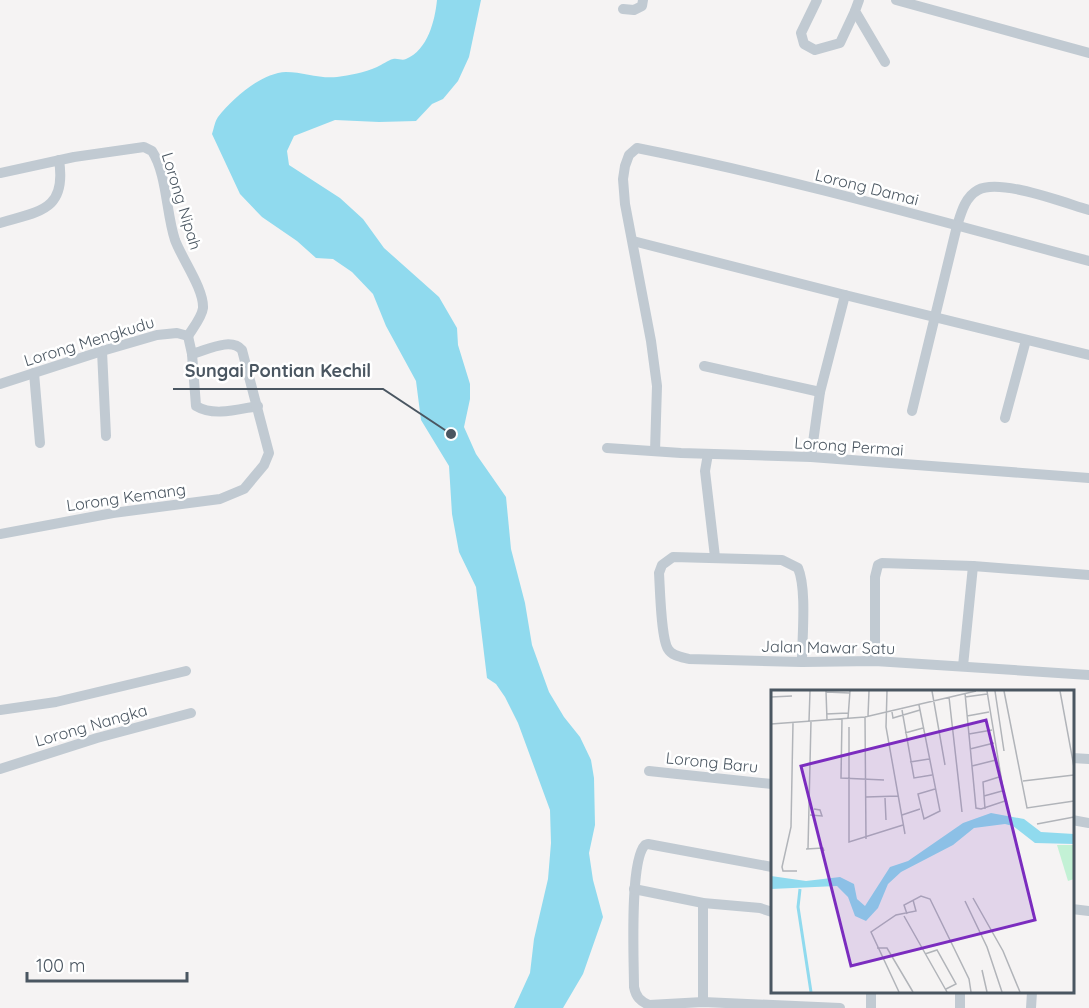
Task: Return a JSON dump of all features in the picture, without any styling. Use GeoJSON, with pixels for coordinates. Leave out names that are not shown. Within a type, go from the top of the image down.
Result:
{"type":"FeatureCollection","features":[{"type":"Feature","properties":{"kind":"street"},"geometry":{"type":"LineString","coordinates":[[623,9],[634,10],[642,6],[643,0]]}},
{"type":"Feature","properties":{"kind":"street"},"geometry":{"type":"LineString","coordinates":[[818,0],[801,33],[804,44],[816,50],[840,44],[857,5]]}},
{"type":"Feature","properties":{"kind":"street"},"geometry":{"type":"LineString","coordinates":[[896,0],[1089,53]]}},
{"type":"Feature","properties":{"kind":"street"},"geometry":{"type":"LineString","coordinates":[[857,5],[885,62]]}},
{"type":"Feature","properties":{"kind":"street","name":"Lorong Nipah"},"geometry":{"type":"LineString","coordinates":[[0,173],[59,160],[149,148],[154,153],[161,176],[176,242],[187,268],[199,287],[202,298],[201,313],[188,336]]}},
{"type":"Feature","properties":{"kind":"street","name":"Lorong Damai"},"geometry":{"type":"LineString","coordinates":[[633,241],[625,204],[623,179],[624,166],[629,155],[637,148],[690,159],[1089,261]]}},
{"type":"Feature","properties":{"kind":"street"},"geometry":{"type":"LineString","coordinates":[[0,223],[45,209],[52,202],[58,194],[62,178],[59,160]]}},
{"type":"Feature","properties":{"kind":"street"},"geometry":{"type":"LineString","coordinates":[[912,411],[957,226],[962,211],[972,195],[980,189],[998,187],[1025,191],[1089,210]]}},
{"type":"Feature","properties":{"kind":"street"},"geometry":{"type":"LineString","coordinates":[[655,451],[657,386],[633,241],[845,296],[1089,355]]}},
{"type":"Feature","properties":{"kind":"street"},"geometry":{"type":"LineString","coordinates":[[811,458],[820,392],[845,296]]}},
{"type":"Feature","properties":{"kind":"street","name":"Lorong Mengkudu"},"geometry":{"type":"LineString","coordinates":[[0,384],[102,351],[168,333],[188,336]]}},
{"type":"Feature","properties":{"kind":"street"},"geometry":{"type":"LineString","coordinates":[[188,336],[192,354],[196,406],[204,410],[222,412],[258,406],[240,347],[228,344],[192,354]]}},
{"type":"Feature","properties":{"kind":"street"},"geometry":{"type":"LineString","coordinates":[[1005,418],[1026,340]]}},
{"type":"Feature","properties":{"kind":"street"},"geometry":{"type":"LineString","coordinates":[[102,351],[106,436]]}},
{"type":"Feature","properties":{"kind":"street"},"geometry":{"type":"LineString","coordinates":[[704,366],[820,392]]}},
{"type":"Feature","properties":{"kind":"street"},"geometry":{"type":"LineString","coordinates":[[34,373],[40,443]]}},
{"type":"Feature","properties":{"kind":"street","name":"Lorong Kemang"},"geometry":{"type":"LineString","coordinates":[[0,534],[113,513],[220,499],[239,492],[264,465],[269,453],[258,406]]}},
{"type":"Feature","properties":{"kind":"street","name":"Lorong Permai"},"geometry":{"type":"LineString","coordinates":[[607,448],[811,458],[1089,478]]}},
{"type":"Feature","properties":{"kind":"street"},"geometry":{"type":"LineString","coordinates":[[708,454],[705,471],[715,557],[782,560],[798,568],[801,574],[802,662]]}},
{"type":"Feature","properties":{"kind":"street","name":"Jalan Mawar Satu"},"geometry":{"type":"LineString","coordinates":[[715,557],[673,557],[662,565],[659,573],[665,643],[672,654],[689,659],[875,661],[1089,675]]}},
{"type":"Feature","properties":{"kind":"street"},"geometry":{"type":"LineString","coordinates":[[875,661],[875,577],[876,569],[882,563],[973,566],[1089,575]]}},
{"type":"Feature","properties":{"kind":"street"},"geometry":{"type":"LineString","coordinates":[[963,666],[973,566]]}},
{"type":"Feature","properties":{"kind":"street"},"geometry":{"type":"LineString","coordinates":[[0,710],[56,702],[186,671]]}},
{"type":"Feature","properties":{"kind":"street","name":"Lorong Nangka"},"geometry":{"type":"LineString","coordinates":[[0,769],[98,738],[191,713]]}},
{"type":"Feature","properties":{"kind":"street"},"geometry":{"type":"LineString","coordinates":[[1074,758],[1089,759]]}},
{"type":"Feature","properties":{"kind":"street","name":"Lorong Baru"},"geometry":{"type":"LineString","coordinates":[[649,771],[771,784]]}},
{"type":"Feature","properties":{"kind":"street"},"geometry":{"type":"LineString","coordinates":[[1074,820],[1089,823]]}},
{"type":"Feature","properties":{"kind":"street"},"geometry":{"type":"LineString","coordinates":[[771,867],[645,845],[639,855],[634,889],[634,987],[636,995],[642,1002],[649,1005],[703,1002],[840,1008]]}},
{"type":"Feature","properties":{"kind":"street"},"geometry":{"type":"LineString","coordinates":[[634,889],[703,903],[760,908],[771,912]]}},
{"type":"Feature","properties":{"kind":"street"},"geometry":{"type":"LineString","coordinates":[[703,903],[703,1002]]}},
{"type":"Feature","properties":{"kind":"street"},"geometry":{"type":"LineString","coordinates":[[1074,909],[1089,911]]}},
{"type":"Feature","properties":{"kind":"street"},"geometry":{"type":"LineString","coordinates":[[780,993],[780,1004]]}},
{"type":"Feature","properties":{"kind":"street"},"geometry":{"type":"LineString","coordinates":[[1031,1008],[1032,993]]}},
{"type":"Feature","properties":{"kind":"water"},"geometry":{"type":"Polygon","coordinates":[[[437,0],[481,0],[469,57],[458,81],[443,99],[432,104],[416,121],[335,120],[294,136],[287,151],[289,165],[340,198],[363,219],[384,248],[439,297],[457,328],[458,345],[470,384],[470,399],[464,427],[476,454],[506,497],[511,549],[525,603],[532,645],[549,692],[564,717],[580,737],[591,760],[594,778],[595,825],[589,853],[593,880],[603,917],[583,974],[563,1008],[514,1008],[530,973],[534,939],[548,879],[551,843],[550,810],[518,723],[505,697],[496,684],[487,678],[476,587],[459,552],[452,514],[449,466],[421,420],[416,381],[386,326],[373,294],[352,272],[333,259],[316,258],[297,241],[262,217],[240,194],[212,134],[217,119],[231,102],[257,82],[277,73],[337,77],[357,74],[391,60],[404,60],[414,55],[429,34],[437,0]]]}},
{"type":"Feature","properties":{"kind":"place","name":"Sungai Pontian Kechil"},"geometry":{"type":"Point","coordinates":[451,434]}}]}
